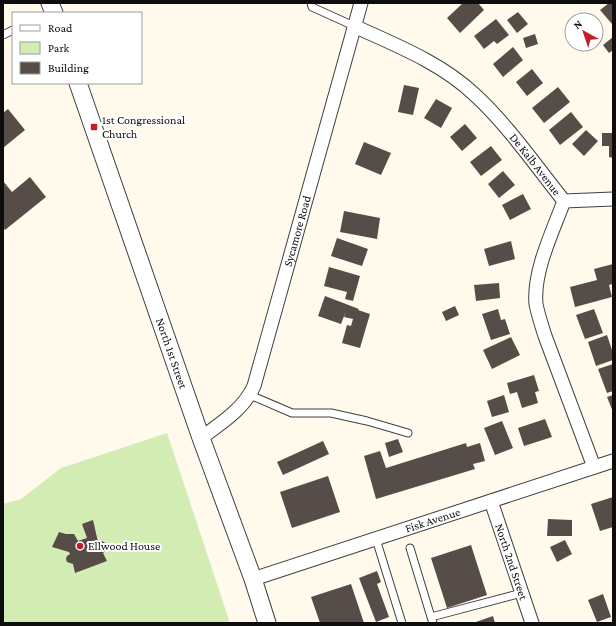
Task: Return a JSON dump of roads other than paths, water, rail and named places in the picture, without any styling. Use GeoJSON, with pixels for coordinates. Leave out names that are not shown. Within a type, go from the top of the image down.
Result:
{"type":"FeatureCollection","features":[{"type":"Feature","properties":{"kind":"street","name":"Sycamore Road"},"geometry":{"type":"LineString","coordinates":[[201,438],[239,408],[250,395],[254,386],[361,3]]}},
{"type":"Feature","properties":{"kind":"street","name":"De Kalb Avenue"},"geometry":{"type":"LineString","coordinates":[[354,26],[420,57],[448,74],[473,93],[509,133],[564,201],[540,268],[536,302],[538,315],[545,336],[594,467]]}},
{"type":"Feature","properties":{"kind":"street","name":"North 1st Street"},"geometry":{"type":"LineString","coordinates":[[78,84],[201,438],[253,579],[267,623]]}},
{"type":"Feature","properties":{"kind":"street"},"geometry":{"type":"LineString","coordinates":[[564,201],[613,199]]}},
{"type":"Feature","properties":{"kind":"street","name":"Fisk Avenue"},"geometry":{"type":"LineString","coordinates":[[253,579],[613,461]]}},
{"type":"Feature","properties":{"kind":"street","name":"North 2nd Street"},"geometry":{"type":"LineString","coordinates":[[490,501],[532,623]]}},
{"type":"Feature","properties":{"kind":"lane"},"geometry":{"type":"LineString","coordinates":[[311,3],[312,7],[354,26]]}},
{"type":"Feature","properties":{"kind":"lane"},"geometry":{"type":"LineString","coordinates":[[3,35],[12,30]]}},
{"type":"Feature","properties":{"kind":"lane"},"geometry":{"type":"LineString","coordinates":[[250,395],[292,414],[331,413],[367,421],[408,433]]}},
{"type":"Feature","properties":{"kind":"lane"},"geometry":{"type":"LineString","coordinates":[[376,539],[402,623]]}},
{"type":"Feature","properties":{"kind":"lane"},"geometry":{"type":"LineString","coordinates":[[410,548],[432,620],[522,593]]}},
{"type":"Feature","properties":{"kind":"place","name":"1st Congressional Church"},"geometry":{"type":"Point","coordinates":[94,127]}},
{"type":"Feature","properties":{"kind":"place","name":"Ellwood House"},"geometry":{"type":"Point","coordinates":[80,546]}}]}
